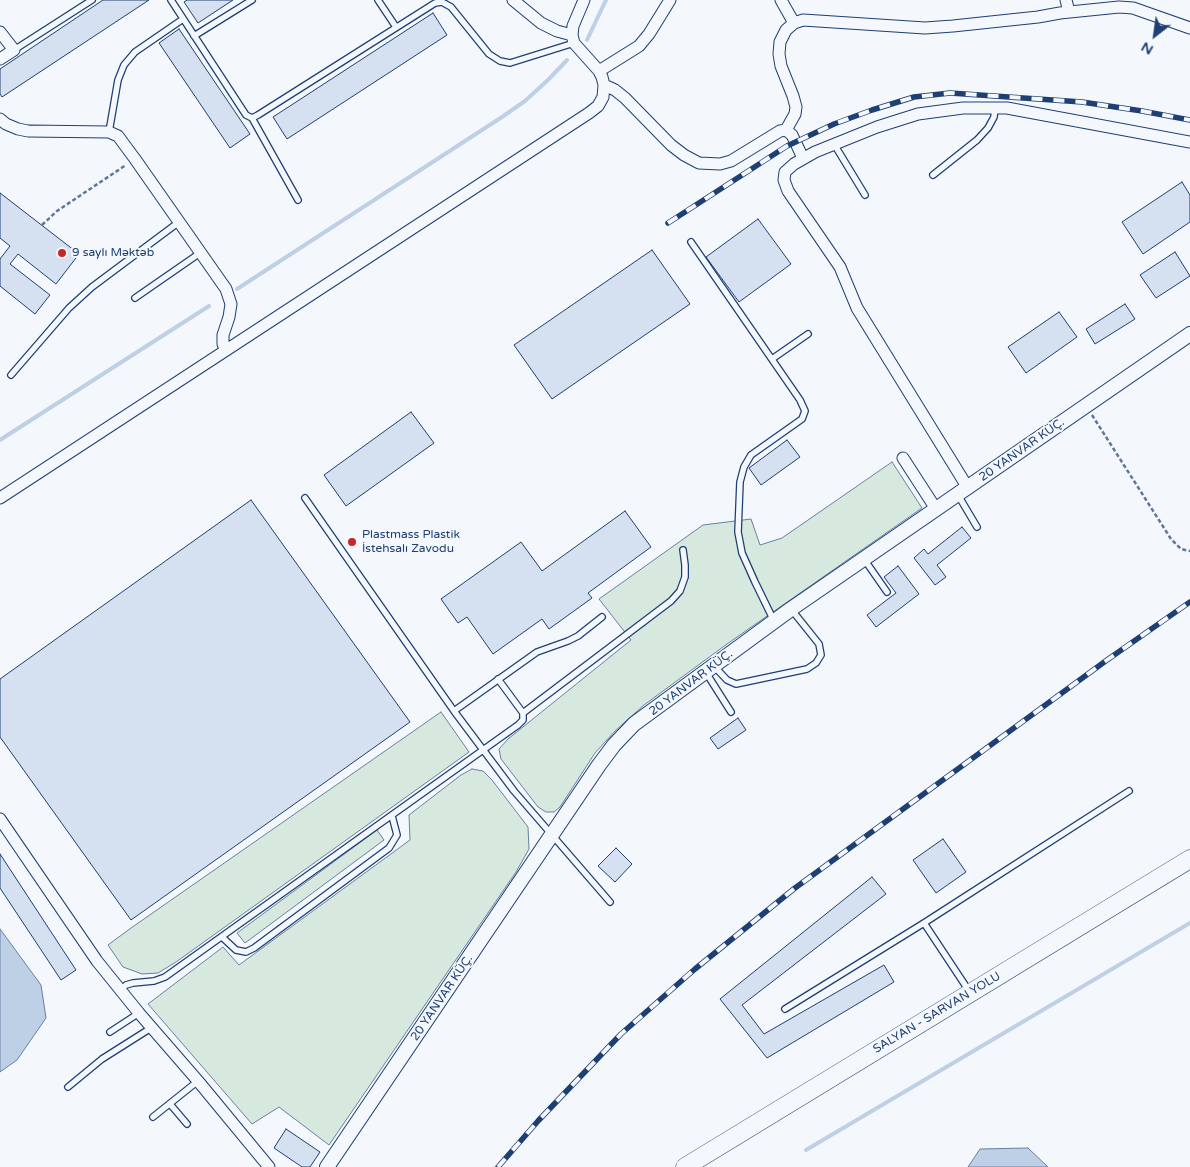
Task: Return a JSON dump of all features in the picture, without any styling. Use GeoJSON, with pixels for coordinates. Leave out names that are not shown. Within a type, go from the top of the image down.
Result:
{"type":"FeatureCollection","features":[{"type":"Feature","properties":{"kind":"main road","name":"SALYAN - SARVAN YOLU"},"geometry":{"type":"LineString","coordinates":[[685,1167],[1190,859]]}},
{"type":"Feature","properties":{"kind":"street"},"geometry":{"type":"LineString","coordinates":[[0,498],[589,114],[598,106],[603,97],[604,85],[602,77],[573,39],[541,23],[513,0]]}},
{"type":"Feature","properties":{"kind":"street"},"geometry":{"type":"LineString","coordinates":[[573,39],[574,26],[584,0]]}},
{"type":"Feature","properties":{"kind":"street"},"geometry":{"type":"LineString","coordinates":[[598,71],[639,46],[649,34],[670,0]]}},
{"type":"Feature","properties":{"kind":"street"},"geometry":{"type":"LineString","coordinates":[[781,0],[794,23]]}},
{"type":"Feature","properties":{"kind":"street"},"geometry":{"type":"LineString","coordinates":[[1066,0],[1069,12]]}},
{"type":"Feature","properties":{"kind":"street"},"geometry":{"type":"LineString","coordinates":[[786,130],[795,114],[796,107],[781,66],[780,42],[786,30],[794,23],[803,20],[925,28],[1069,12],[1119,4],[1190,28]]}},
{"type":"Feature","properties":{"kind":"street"},"geometry":{"type":"LineString","coordinates":[[0,32],[14,50],[0,59]]}},
{"type":"Feature","properties":{"kind":"street"},"geometry":{"type":"LineString","coordinates":[[604,85],[626,98],[671,145],[699,163],[720,164],[730,161],[780,131],[786,130],[792,135],[803,158]]}},
{"type":"Feature","properties":{"kind":"street"},"geometry":{"type":"LineString","coordinates":[[963,491],[857,308],[840,267],[788,191],[784,180],[785,172],[803,158],[815,152],[877,126],[918,114],[963,108],[1007,108],[1190,142]]}},
{"type":"Feature","properties":{"kind":"street"},"geometry":{"type":"LineString","coordinates":[[0,120],[18,129],[28,131],[110,132],[118,136],[226,289],[231,304],[223,335],[223,344],[226,350]]}},
{"type":"Feature","properties":{"kind":"street","name":"20 YANVAR KÜÇ."},"geometry":{"type":"LineString","coordinates":[[327,1167],[599,765],[614,745],[634,724],[791,609],[1190,334]]}},
{"type":"Feature","properties":{"kind":"street"},"geometry":{"type":"LineString","coordinates":[[903,458],[936,509]]}},
{"type":"Feature","properties":{"kind":"street"},"geometry":{"type":"LineString","coordinates":[[0,819],[97,961],[269,1167]]}},
{"type":"Feature","properties":{"kind":"lane"},"geometry":{"type":"LineString","coordinates":[[14,50],[92,0]]}},
{"type":"Feature","properties":{"kind":"lane"},"geometry":{"type":"LineString","coordinates":[[170,0],[246,115],[252,118],[298,200]]}},
{"type":"Feature","properties":{"kind":"lane"},"geometry":{"type":"LineString","coordinates":[[194,36],[252,0]]}},
{"type":"Feature","properties":{"kind":"lane"},"geometry":{"type":"LineString","coordinates":[[378,0],[396,27]]}},
{"type":"Feature","properties":{"kind":"lane"},"geometry":{"type":"LineString","coordinates":[[252,118],[431,4],[442,2],[451,6],[489,54],[510,63],[573,39]]}},
{"type":"Feature","properties":{"kind":"lane"},"geometry":{"type":"LineString","coordinates":[[110,132],[118,80],[124,65],[135,52],[183,19]]}},
{"type":"Feature","properties":{"kind":"lane"},"geometry":{"type":"LineString","coordinates":[[933,175],[977,140],[988,128],[994,117],[995,108]]}},
{"type":"Feature","properties":{"kind":"lane"},"geometry":{"type":"LineString","coordinates":[[834,144],[865,195]]}},
{"type":"Feature","properties":{"kind":"lane"},"geometry":{"type":"LineString","coordinates":[[11,375],[69,308],[92,286],[179,222]]}},
{"type":"Feature","properties":{"kind":"lane"},"geometry":{"type":"LineString","coordinates":[[691,242],[806,411],[802,420],[751,456],[744,467],[740,482],[738,532],[742,553],[774,621]]}},
{"type":"Feature","properties":{"kind":"lane"},"geometry":{"type":"LineString","coordinates":[[135,298],[200,253]]}},
{"type":"Feature","properties":{"kind":"lane"},"geometry":{"type":"LineString","coordinates":[[772,359],[808,334]]}},
{"type":"Feature","properties":{"kind":"lane"},"geometry":{"type":"LineString","coordinates":[[963,491],[978,527]]}},
{"type":"Feature","properties":{"kind":"lane"},"geometry":{"type":"LineString","coordinates":[[305,498],[483,751],[514,791],[610,902]]}},
{"type":"Feature","properties":{"kind":"lane"},"geometry":{"type":"LineString","coordinates":[[523,713],[671,602],[680,591],[685,577],[682,550]]}},
{"type":"Feature","properties":{"kind":"lane"},"geometry":{"type":"LineString","coordinates":[[864,559],[887,592]]}},
{"type":"Feature","properties":{"kind":"lane"},"geometry":{"type":"LineString","coordinates":[[709,668],[736,684],[807,669],[816,663],[821,655],[819,644],[791,609]]}},
{"type":"Feature","properties":{"kind":"lane"},"geometry":{"type":"LineString","coordinates":[[454,711],[537,652],[578,636],[602,617]]}},
{"type":"Feature","properties":{"kind":"lane"},"geometry":{"type":"LineString","coordinates":[[709,668],[731,712]]}},
{"type":"Feature","properties":{"kind":"lane"},"geometry":{"type":"LineString","coordinates":[[120,990],[126,985],[165,977],[518,725],[523,720],[523,713],[498,679]]}},
{"type":"Feature","properties":{"kind":"lane"},"geometry":{"type":"LineString","coordinates":[[785,1010],[1129,791]]}},
{"type":"Feature","properties":{"kind":"lane"},"geometry":{"type":"LineString","coordinates":[[222,936],[236,950],[246,952],[254,948],[389,848],[397,835],[392,816]]}},
{"type":"Feature","properties":{"kind":"lane"},"geometry":{"type":"LineString","coordinates":[[924,922],[970,993]]}},
{"type":"Feature","properties":{"kind":"lane"},"geometry":{"type":"LineString","coordinates":[[110,1032],[139,1013]]}},
{"type":"Feature","properties":{"kind":"lane"},"geometry":{"type":"LineString","coordinates":[[68,1088],[102,1059],[152,1028]]}},
{"type":"Feature","properties":{"kind":"lane"},"geometry":{"type":"LineString","coordinates":[[153,1117],[198,1081]]}},
{"type":"Feature","properties":{"kind":"lane"},"geometry":{"type":"LineString","coordinates":[[170,1104],[187,1124]]}},
{"type":"Feature","properties":{"kind":"path"},"geometry":{"type":"LineString","coordinates":[[42,225],[57,211],[135,159]]}},
{"type":"Feature","properties":{"kind":"path"},"geometry":{"type":"LineString","coordinates":[[1086,406],[1171,539],[1180,549],[1190,551]]}},
{"type":"Feature","properties":{"kind":"shaded area"},"geometry":{"type":"Polygon","coordinates":[[[892,462],[922,508],[727,644],[644,705],[615,731],[595,753],[560,807],[554,812],[546,812],[538,807],[501,759],[499,749],[508,739],[631,640],[599,599],[703,525],[751,519],[760,545],[782,538],[892,462]]]}},
{"type":"Feature","properties":{"kind":"shaded area"},"geometry":{"type":"Polygon","coordinates":[[[441,712],[469,752],[176,962],[158,973],[142,974],[123,967],[108,945],[441,712]]]}},
{"type":"Feature","properties":{"kind":"shaded area"},"geometry":{"type":"Polygon","coordinates":[[[472,769],[483,771],[492,780],[528,827],[529,849],[516,872],[329,1145],[279,1107],[252,1124],[148,1004],[223,947],[239,965],[410,840],[409,815],[461,775],[472,769]]]}},
{"type":"Feature","properties":{"kind":"shaded area"},"geometry":{"type":"Polygon","coordinates":[[[377,830],[384,840],[245,943],[237,933],[377,830]]]}},
{"type":"Feature","properties":{"kind":"water"},"geometry":{"type":"Polygon","coordinates":[[[0,929],[41,985],[46,1018],[17,1060],[0,1072],[0,929]]]}},
{"type":"Feature","properties":{"kind":"water"},"geometry":{"type":"Polygon","coordinates":[[[1028,1148],[1048,1167],[968,1167],[980,1149],[1028,1148]]]}},
{"type":"Feature","properties":{"kind":"building"},"geometry":{"type":"Polygon","coordinates":[[[103,0],[149,0],[2,97],[0,94],[0,69],[103,0]]]}},
{"type":"Feature","properties":{"kind":"building"},"geometry":{"type":"Polygon","coordinates":[[[187,0],[233,0],[198,23],[184,2],[187,0]]]}},
{"type":"Feature","properties":{"kind":"building"},"geometry":{"type":"Polygon","coordinates":[[[433,13],[447,35],[287,139],[273,117],[433,13]]]}},
{"type":"Feature","properties":{"kind":"building"},"geometry":{"type":"Polygon","coordinates":[[[179,29],[250,134],[230,148],[159,43],[179,29]]]}},
{"type":"Feature","properties":{"kind":"building"},"geometry":{"type":"Polygon","coordinates":[[[1182,182],[1190,195],[1190,222],[1143,254],[1122,222],[1182,182]]]}},
{"type":"Feature","properties":{"kind":"building"},"geometry":{"type":"Polygon","coordinates":[[[0,193],[79,254],[56,284],[18,254],[10,264],[50,295],[35,314],[0,286],[0,259],[10,246],[0,238],[0,193]]]}},
{"type":"Feature","properties":{"kind":"building"},"geometry":{"type":"Polygon","coordinates":[[[758,219],[791,264],[739,302],[706,257],[758,219]]]}},
{"type":"Feature","properties":{"kind":"building"},"geometry":{"type":"Polygon","coordinates":[[[652,250],[690,304],[552,399],[514,345],[652,250]]]}},
{"type":"Feature","properties":{"kind":"building"},"geometry":{"type":"Polygon","coordinates":[[[1175,252],[1190,276],[1156,298],[1140,275],[1175,252]]]}},
{"type":"Feature","properties":{"kind":"building"},"geometry":{"type":"Polygon","coordinates":[[[1125,304],[1135,319],[1095,344],[1086,329],[1125,304]]]}},
{"type":"Feature","properties":{"kind":"building"},"geometry":{"type":"Polygon","coordinates":[[[1059,312],[1077,337],[1026,373],[1008,347],[1059,312]]]}},
{"type":"Feature","properties":{"kind":"building"},"geometry":{"type":"Polygon","coordinates":[[[411,412],[434,443],[346,506],[324,475],[411,412]]]}},
{"type":"Feature","properties":{"kind":"building"},"geometry":{"type":"Polygon","coordinates":[[[787,440],[800,457],[761,485],[749,468],[787,440]]]}},
{"type":"Feature","properties":{"kind":"building"},"geometry":{"type":"Polygon","coordinates":[[[251,500],[410,722],[131,920],[0,737],[0,679],[251,500]]]}},
{"type":"Feature","properties":{"kind":"building"},"geometry":{"type":"Polygon","coordinates":[[[625,511],[651,547],[588,593],[592,598],[549,629],[542,619],[493,654],[467,617],[458,623],[441,599],[521,542],[542,571],[625,511]]]}},
{"type":"Feature","properties":{"kind":"building"},"geometry":{"type":"Polygon","coordinates":[[[962,527],[971,538],[937,565],[946,577],[935,585],[914,558],[924,549],[928,554],[962,527]]]}},
{"type":"Feature","properties":{"kind":"building"},"geometry":{"type":"Polygon","coordinates":[[[898,566],[919,594],[876,627],[867,615],[896,593],[884,577],[898,566]]]}},
{"type":"Feature","properties":{"kind":"building"},"geometry":{"type":"Polygon","coordinates":[[[738,718],[746,730],[718,749],[710,738],[738,718]]]}},
{"type":"Feature","properties":{"kind":"building"},"geometry":{"type":"Polygon","coordinates":[[[943,839],[966,872],[936,893],[913,860],[943,839]]]}},
{"type":"Feature","properties":{"kind":"building"},"geometry":{"type":"Polygon","coordinates":[[[616,848],[632,864],[615,882],[598,866],[616,848]]]}},
{"type":"Feature","properties":{"kind":"building"},"geometry":{"type":"Polygon","coordinates":[[[0,854],[76,970],[61,980],[0,888],[0,854]]]}},
{"type":"Feature","properties":{"kind":"building"},"geometry":{"type":"Polygon","coordinates":[[[872,877],[886,894],[742,1005],[764,1034],[884,965],[894,982],[767,1058],[720,999],[872,877]]]}},
{"type":"Feature","properties":{"kind":"building"},"geometry":{"type":"Polygon","coordinates":[[[286,1129],[320,1152],[310,1167],[302,1167],[274,1148],[286,1129]]]}},
{"type":"Feature","properties":{"kind":"waterway"},"geometry":{"type":"LineString","coordinates":[[587,40],[606,0]]}},
{"type":"Feature","properties":{"kind":"waterway"},"geometry":{"type":"LineString","coordinates":[[237,289],[502,117],[525,101],[567,60]]}},
{"type":"Feature","properties":{"kind":"waterway"},"geometry":{"type":"LineString","coordinates":[[0,440],[209,306]]}},
{"type":"Feature","properties":{"kind":"waterway"},"geometry":{"type":"LineString","coordinates":[[806,1150],[1190,923]]}},
{"type":"Feature","properties":{"kind":"railway"},"geometry":{"type":"LineString","coordinates":[[668,223],[787,146],[834,124],[914,97],[950,93],[1082,102],[1190,120]]}},
{"type":"Feature","properties":{"kind":"railway"},"geometry":{"type":"LineString","coordinates":[[498,1167],[538,1121],[621,1034],[695,969],[795,888],[1107,660],[1190,602]]}},
{"type":"Feature","properties":{"kind":"place","name":"9 saylı Məktəb"},"geometry":{"type":"Point","coordinates":[62,253]}},
{"type":"Feature","properties":{"kind":"place","name":"Plastmass Plastik İstehsalı Zavodu"},"geometry":{"type":"Point","coordinates":[352,542]}}]}
